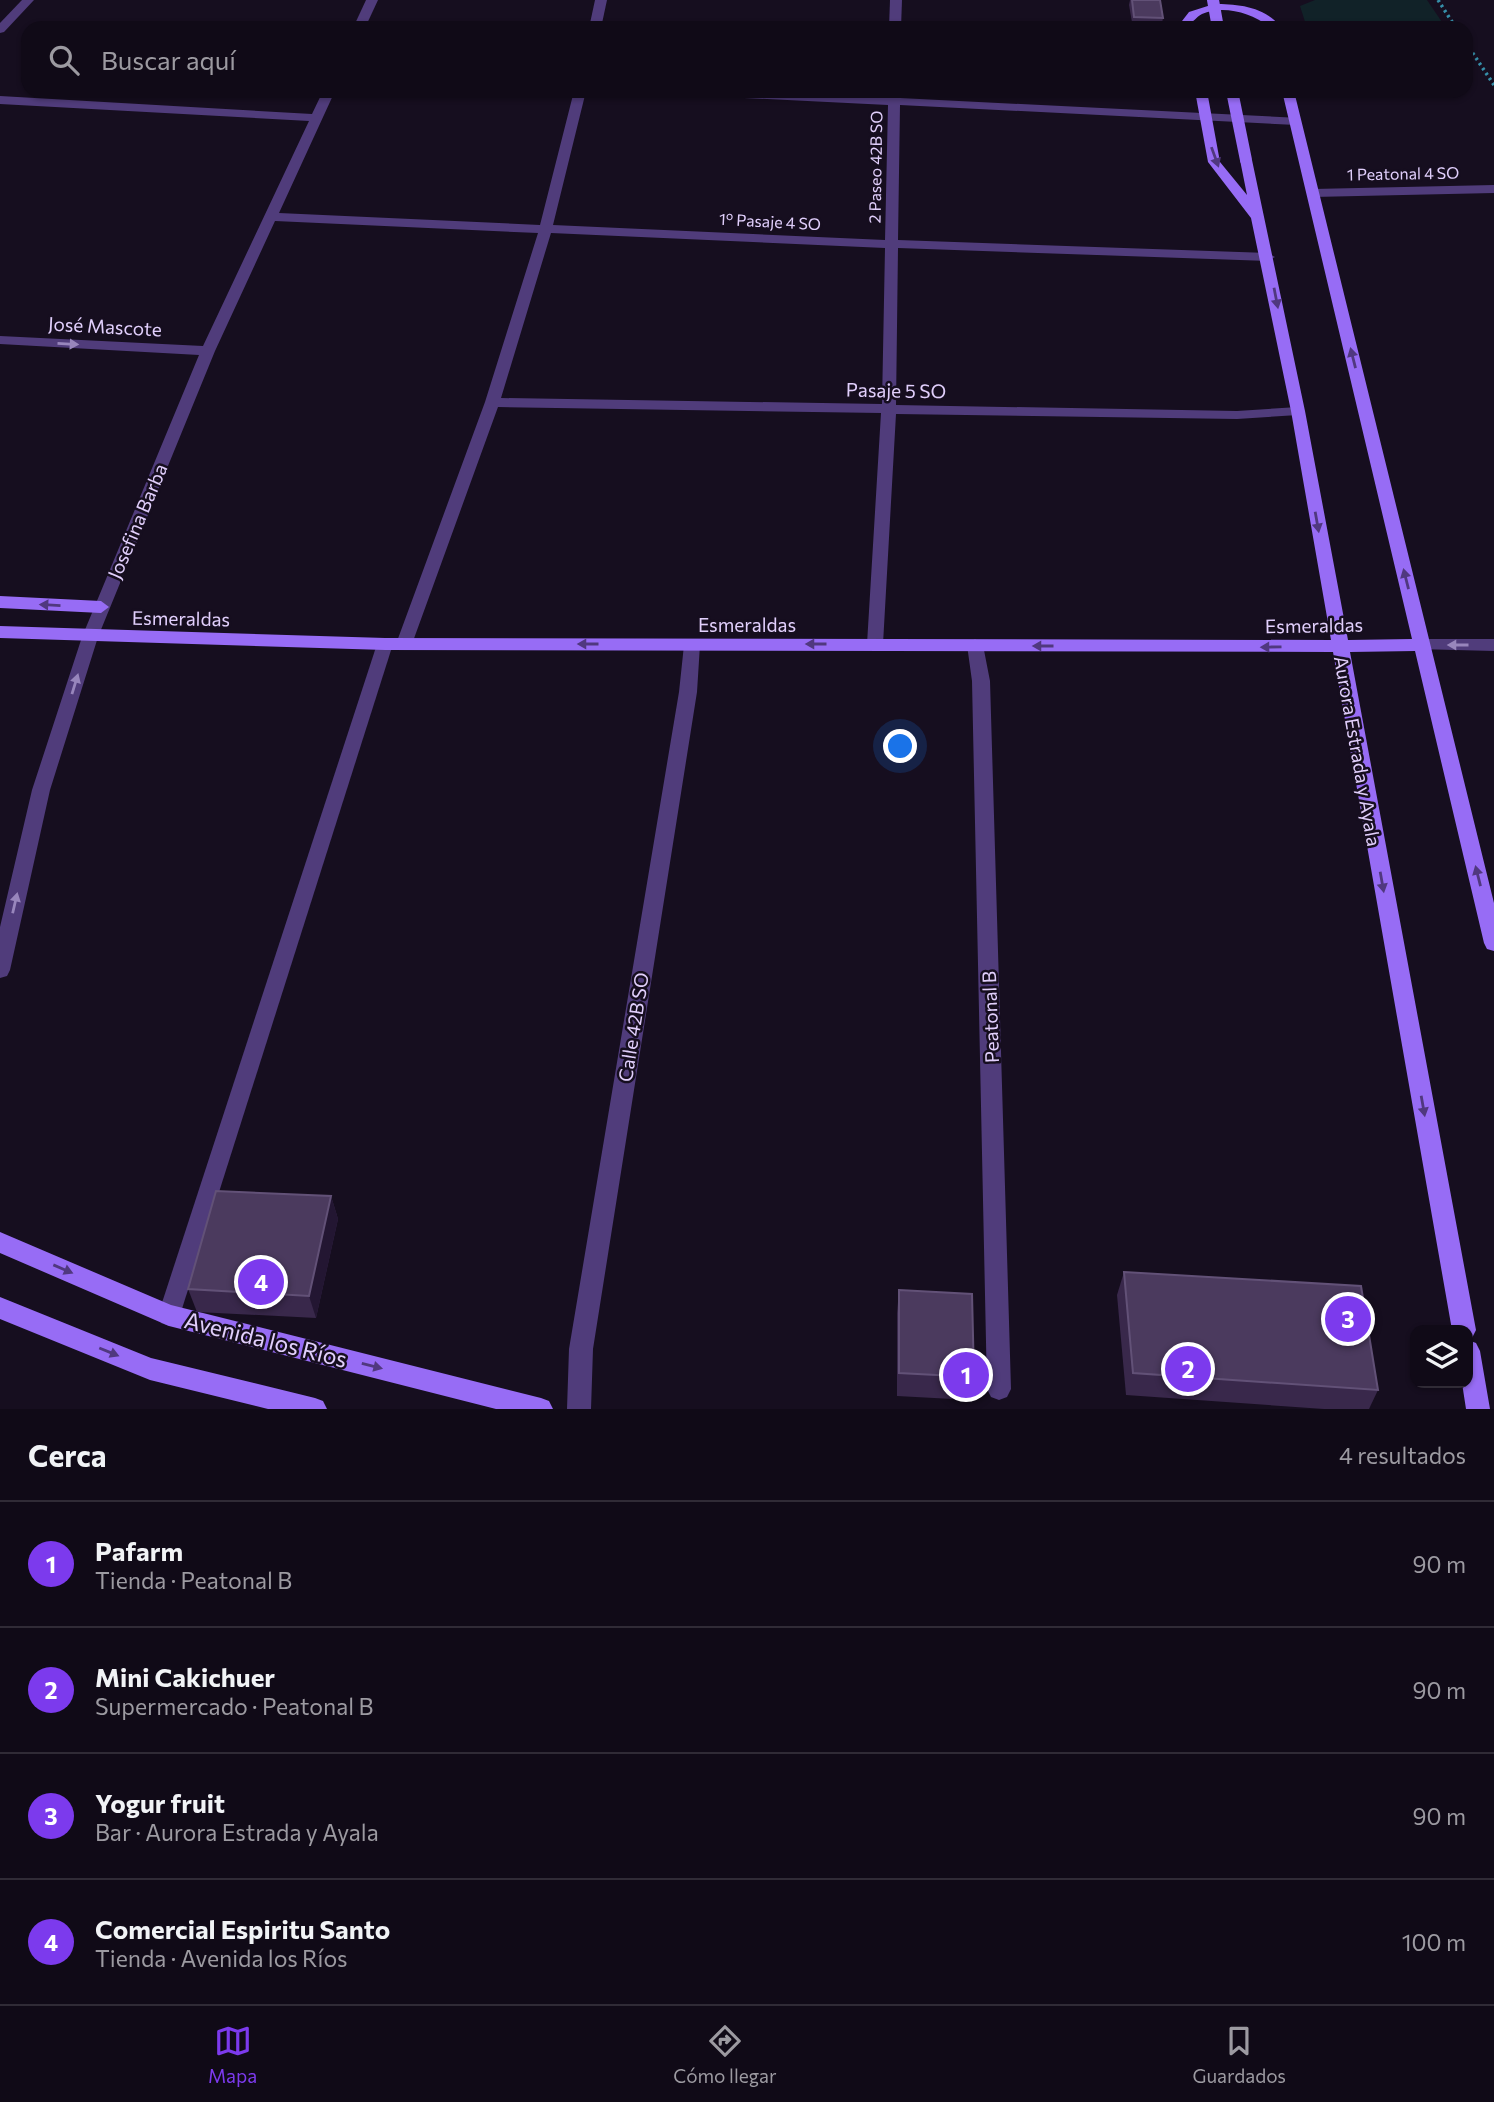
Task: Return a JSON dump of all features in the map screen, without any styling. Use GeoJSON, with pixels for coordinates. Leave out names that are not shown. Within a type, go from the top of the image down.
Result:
{"type":"FeatureCollection","features":[{"type":"Feature","properties":{"kind":"main road"},"geometry":{"type":"LineString","coordinates":[[1184,0],[1188,21]]}},
{"type":"Feature","properties":{"kind":"main road"},"geometry":{"type":"LineString","coordinates":[[1213,0],[1217,21]]}},
{"type":"Feature","properties":{"kind":"main road"},"geometry":{"type":"LineString","coordinates":[[1266,0],[1271,21]]}},
{"type":"Feature","properties":{"kind":"main road"},"geometry":{"type":"LineString","coordinates":[[1188,21],[1189,14],[1205,5],[1231,4],[1257,10],[1267,21]]}},
{"type":"Feature","properties":{"kind":"main road"},"geometry":{"type":"LineString","coordinates":[[1202,98],[1214,162],[1259,218]]}},
{"type":"Feature","properties":{"kind":"main road","name":"Aurora Estrada y Ayala"},"geometry":{"type":"LineString","coordinates":[[1233,98],[1298,411],[1463,1325]]}},
{"type":"Feature","properties":{"kind":"main road"},"geometry":{"type":"LineString","coordinates":[[1290,98],[1494,943]]}},
{"type":"Feature","properties":{"kind":"main road"},"geometry":{"type":"LineString","coordinates":[[0,602],[101,607]]}},
{"type":"Feature","properties":{"kind":"main road","name":"Esmeraldas"},"geometry":{"type":"LineString","coordinates":[[0,632],[395,644],[1423,645]]}},
{"type":"Feature","properties":{"kind":"main road","name":"Avenida los Ríos"},"geometry":{"type":"LineString","coordinates":[[0,1242],[169,1315],[541,1409]]}},
{"type":"Feature","properties":{"kind":"main road"},"geometry":{"type":"LineString","coordinates":[[0,1308],[150,1368],[316,1409]]}},
{"type":"Feature","properties":{"kind":"main road"},"geometry":{"type":"LineString","coordinates":[[1473,1380],[1478,1409]]}},
{"type":"Feature","properties":{"kind":"street"},"geometry":{"type":"LineString","coordinates":[[0,30],[28,0]]}},
{"type":"Feature","properties":{"kind":"street"},"geometry":{"type":"LineString","coordinates":[[362,21],[372,0]]}},
{"type":"Feature","properties":{"kind":"street"},"geometry":{"type":"LineString","coordinates":[[596,21],[601,0]]}},
{"type":"Feature","properties":{"kind":"street"},"geometry":{"type":"LineString","coordinates":[[895,0],[895,21]]}},
{"type":"Feature","properties":{"kind":"street","name":"Josefina Barba"},"geometry":{"type":"LineString","coordinates":[[0,970],[41,790],[90,636],[208,351],[326,98]]}},
{"type":"Feature","properties":{"kind":"street"},"geometry":{"type":"LineString","coordinates":[[169,1315],[395,644],[492,402],[546,229],[578,98]]}},
{"type":"Feature","properties":{"kind":"street","name":"2 Paseo 42B SO"},"geometry":{"type":"LineString","coordinates":[[875,644],[889,410],[894,98]]}},
{"type":"Feature","properties":{"kind":"street"},"geometry":{"type":"LineString","coordinates":[[925,98],[1296,121]]}},
{"type":"Feature","properties":{"kind":"street"},"geometry":{"type":"LineString","coordinates":[[0,100],[316,118]]}},
{"type":"Feature","properties":{"kind":"street","name":"1 Peatonal 4 SO"},"geometry":{"type":"LineString","coordinates":[[1313,193],[1494,189]]}},
{"type":"Feature","properties":{"kind":"street","name":"1º Pasaje 4 SO"},"geometry":{"type":"LineString","coordinates":[[270,217],[891,244],[1268,257]]}},
{"type":"Feature","properties":{"kind":"street","name":"José Mascote"},"geometry":{"type":"LineString","coordinates":[[0,340],[208,351]]}},
{"type":"Feature","properties":{"kind":"street","name":"Pasaje 5 SO"},"geometry":{"type":"LineString","coordinates":[[492,402],[1237,415],[1298,411]]}},
{"type":"Feature","properties":{"kind":"street","name":"Calle 42B SO"},"geometry":{"type":"LineString","coordinates":[[579,1409],[581,1349],[688,692],[692,645]]}},
{"type":"Feature","properties":{"kind":"street","name":"Peatonal B"},"geometry":{"type":"LineString","coordinates":[[975,645],[981,681],[999,1389]]}},
{"type":"Feature","properties":{"kind":"street","name":"Esmeraldas"},"geometry":{"type":"LineString","coordinates":[[1423,645],[1494,645]]}},
{"type":"Feature","properties":{"kind":"path"},"geometry":{"type":"LineString","coordinates":[[1438,0],[1452,21]]}},
{"type":"Feature","properties":{"kind":"path"},"geometry":{"type":"LineString","coordinates":[[1473,54],[1494,85]]}},
{"type":"Feature","properties":{"kind":"shaded area"},"geometry":{"type":"Polygon","coordinates":[[[1315,0],[1427,0],[1441,21],[1305,21],[1300,6],[1315,0]]]}},
{"type":"Feature","properties":{"kind":"building"},"geometry":{"type":"Polygon","coordinates":[[[1132,0],[1160,0],[1163,18],[1134,17],[1132,0]]]}},
{"type":"Feature","properties":{"kind":"building"},"geometry":{"type":"Polygon","coordinates":[[[216,1191],[331,1196],[309,1296],[188,1289],[216,1191]]]}},
{"type":"Feature","properties":{"kind":"building"},"geometry":{"type":"Polygon","coordinates":[[[1124,1272],[1361,1286],[1378,1390],[1133,1373],[1124,1272]]]}},
{"type":"Feature","properties":{"kind":"building"},"geometry":{"type":"Polygon","coordinates":[[[899,1290],[972,1294],[974,1377],[899,1373],[899,1290]]]}},
{"type":"Feature","properties":{"kind":"place","name":"Comercial Espiritu Santo"},"geometry":{"type":"Point","coordinates":[261,1282]}},
{"type":"Feature","properties":{"kind":"place","name":"Yogur fruit"},"geometry":{"type":"Point","coordinates":[1348,1319]}},
{"type":"Feature","properties":{"kind":"place","name":"Mini Cakichuer"},"geometry":{"type":"Point","coordinates":[1188,1369]}},
{"type":"Feature","properties":{"kind":"place","name":"Pafarm"},"geometry":{"type":"Point","coordinates":[966,1375]}}]}
